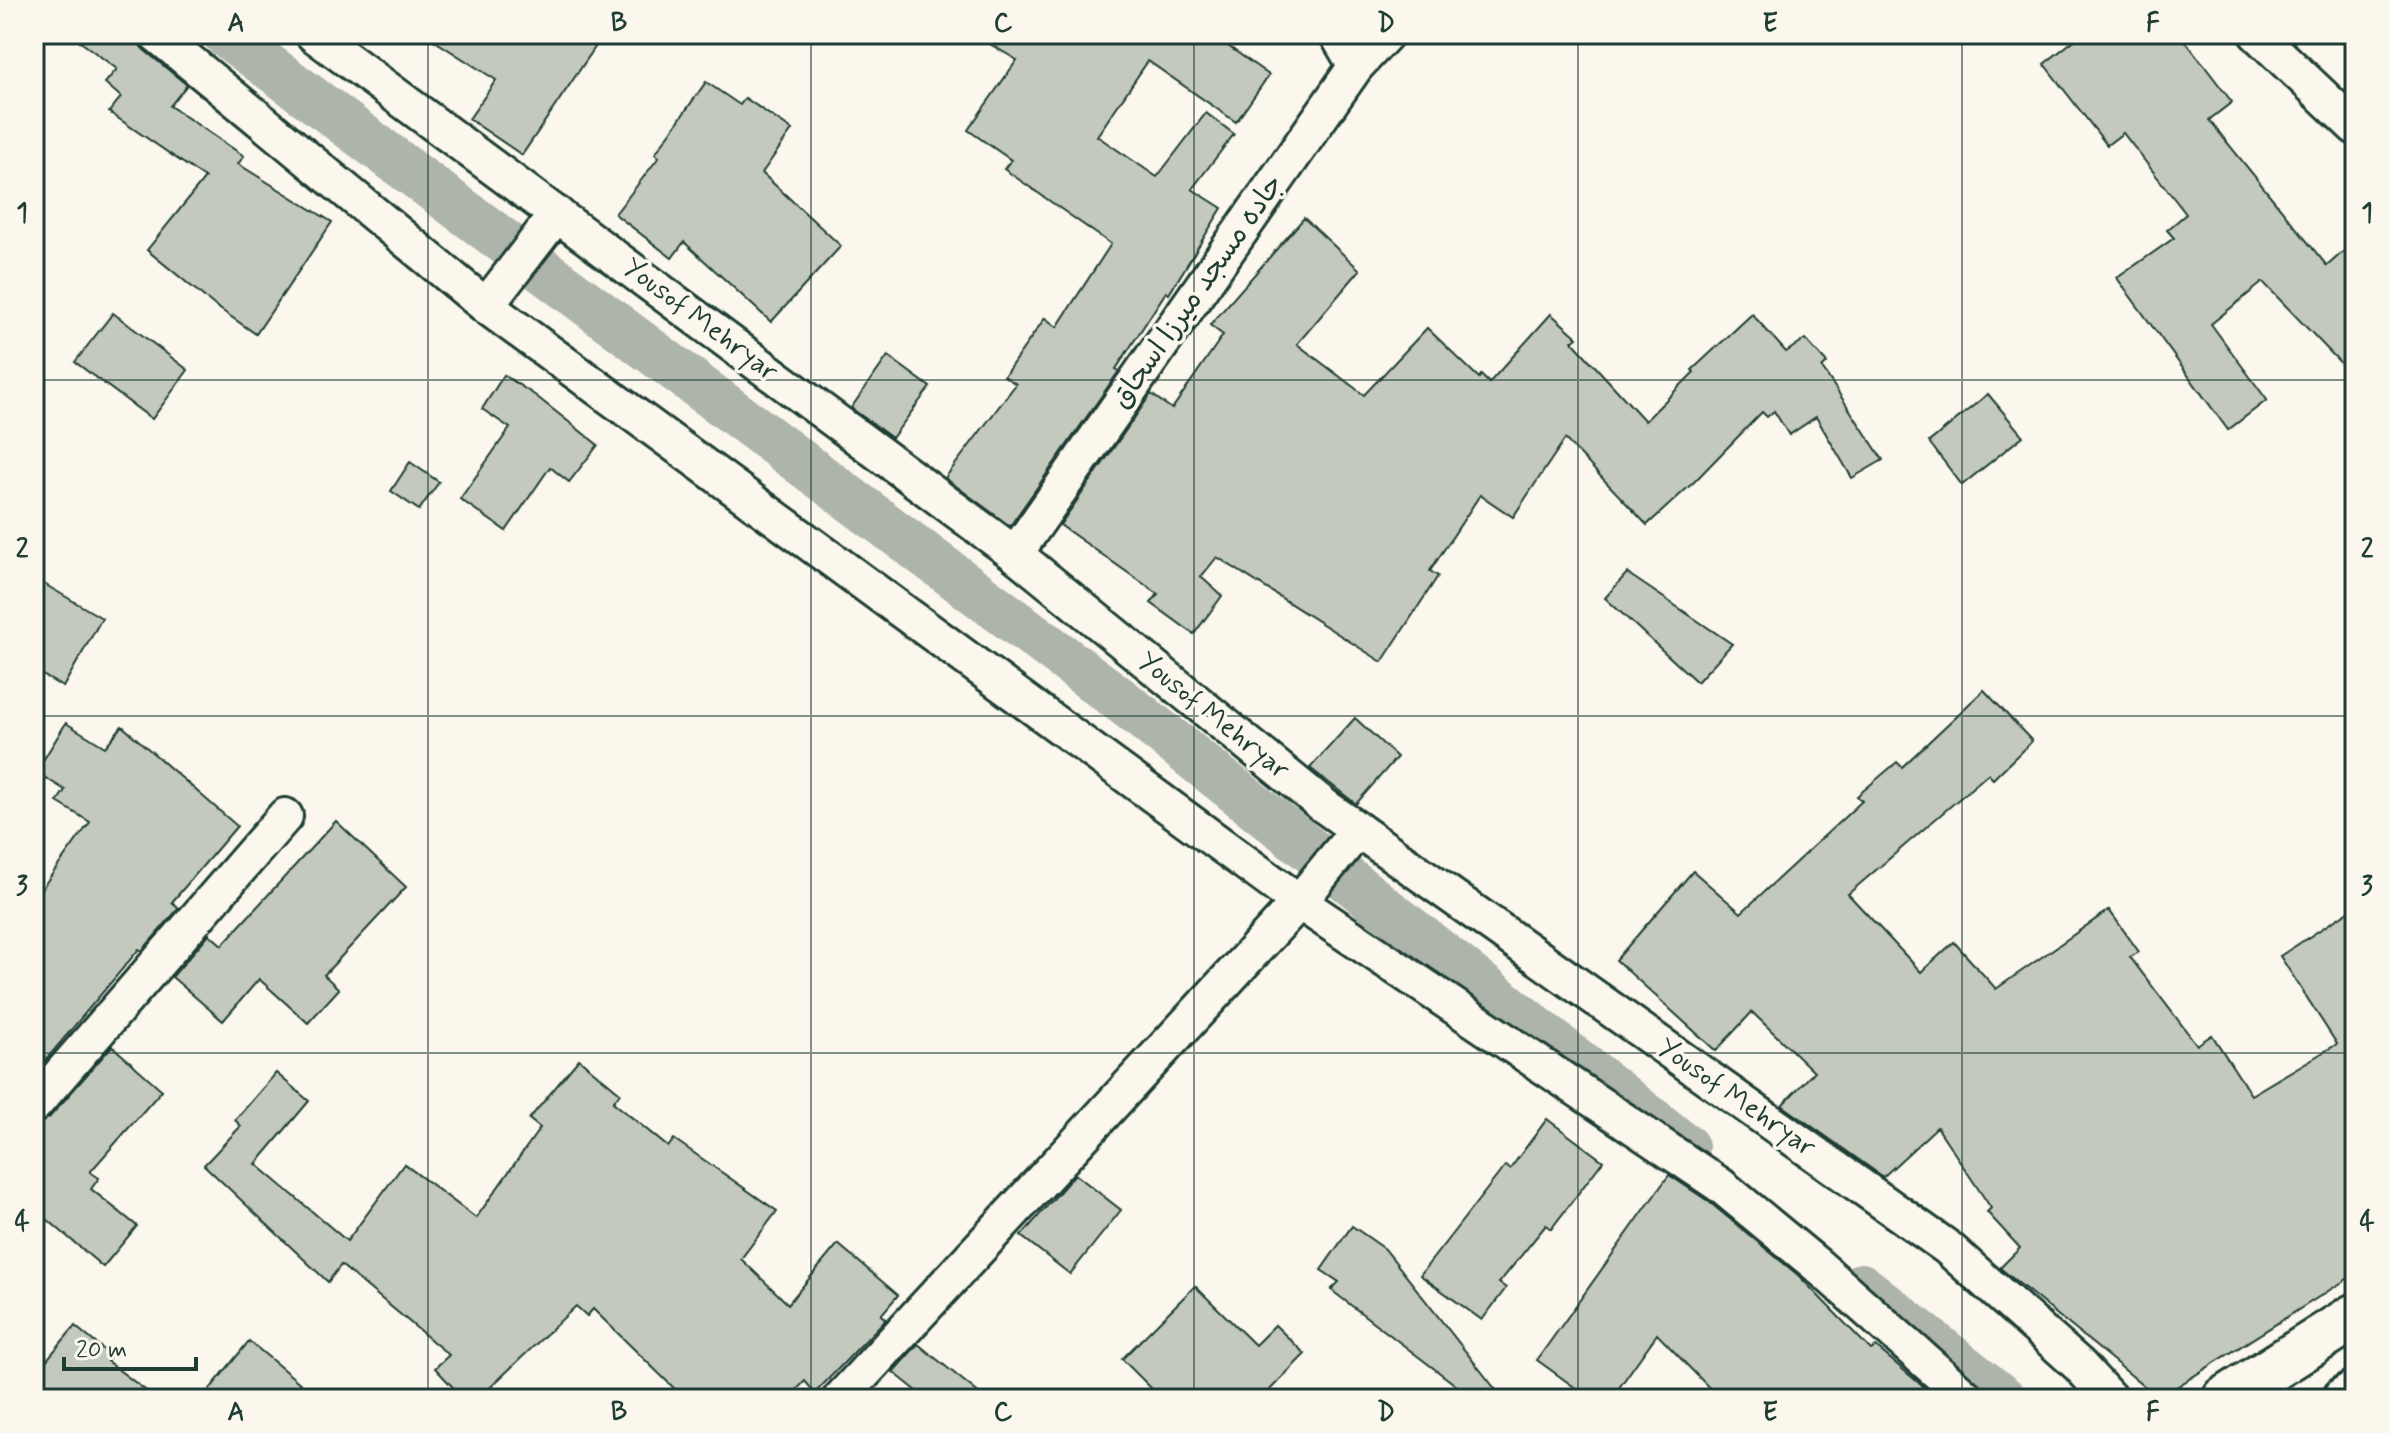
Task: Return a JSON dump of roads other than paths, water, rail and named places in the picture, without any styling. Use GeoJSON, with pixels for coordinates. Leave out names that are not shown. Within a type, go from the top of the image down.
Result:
{"type":"FeatureCollection","features":[{"type":"Feature","properties":{"kind":"main road"},"geometry":{"type":"LineString","coordinates":[[2225,1399],[2355,1316]]}},
{"type":"Feature","properties":{"kind":"main road"},"geometry":{"type":"LineString","coordinates":[[2345,1399],[2355,1393]]}},
{"type":"Feature","properties":{"kind":"street"},"geometry":{"type":"LineString","coordinates":[[156,34],[486,306],[1304,896],[1720,1185],[1817,1265],[1968,1399]]}},
{"type":"Feature","properties":{"kind":"street","name":"Yousof Mehryar"},"geometry":{"type":"LineString","coordinates":[[313,34],[1015,554],[1323,805],[1352,836],[1948,1248],[2079,1365],[2110,1399]]}},
{"type":"Feature","properties":{"kind":"street"},"geometry":{"type":"LineString","coordinates":[[1337,34],[1356,66]]}},
{"type":"Feature","properties":{"kind":"street","name":"جاده مسجد ميرزا اسحاق"},"geometry":{"type":"LineString","coordinates":[[1015,554],[1356,66],[1386,34]]}},
{"type":"Feature","properties":{"kind":"street"},"geometry":{"type":"LineString","coordinates":[[2257,34],[2353,122]]}},
{"type":"Feature","properties":{"kind":"street"},"geometry":{"type":"LineString","coordinates":[[486,306],[557,214]]}},
{"type":"Feature","properties":{"kind":"street"},"geometry":{"type":"LineString","coordinates":[[34,1105],[285,816]]}},
{"type":"Feature","properties":{"kind":"street"},"geometry":{"type":"LineString","coordinates":[[840,1399],[1304,896],[1352,836]]}},
{"type":"Feature","properties":{"kind":"waterway"},"geometry":{"type":"LineString","coordinates":[[225,34],[1123,702],[1686,1147]]}},
{"type":"Feature","properties":{"kind":"waterway"},"geometry":{"type":"LineString","coordinates":[[1861,1286],[2004,1399]]}}]}
